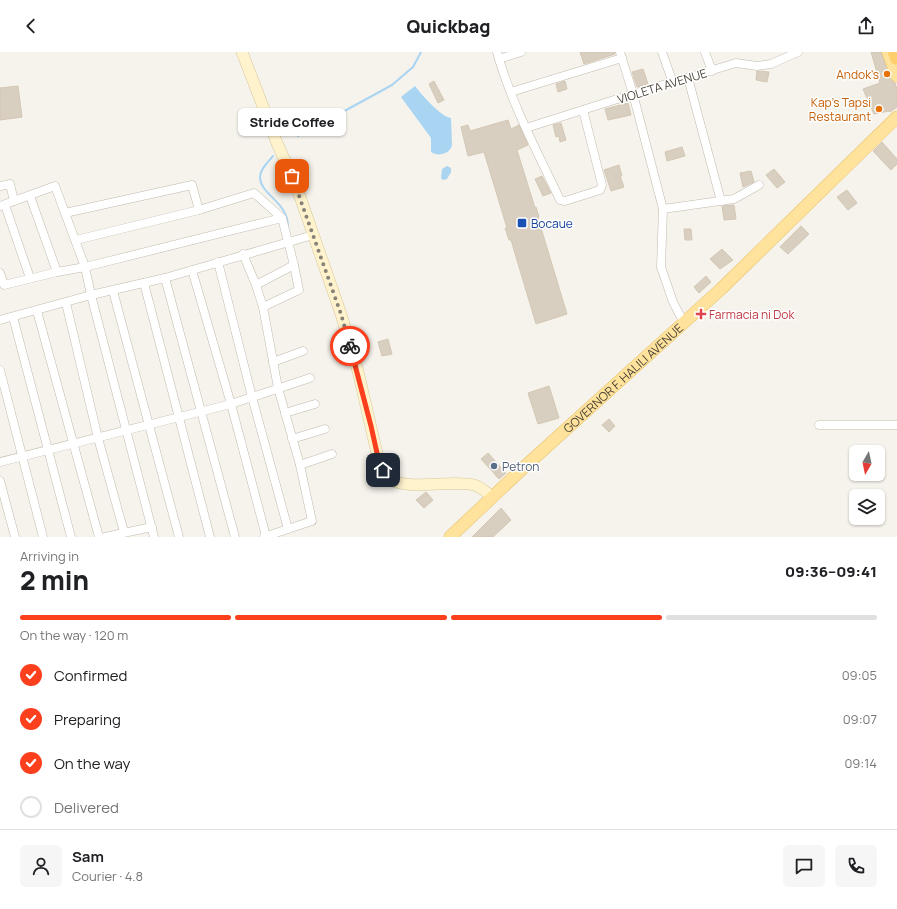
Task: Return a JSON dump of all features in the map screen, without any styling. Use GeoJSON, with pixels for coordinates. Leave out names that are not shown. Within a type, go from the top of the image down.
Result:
{"type":"FeatureCollection","features":[{"type":"Feature","properties":{"kind":"highway"},"geometry":{"type":"LineString","coordinates":[[895,52],[897,58]]}},
{"type":"Feature","properties":{"kind":"main road"},"geometry":{"type":"LineString","coordinates":[[888,52],[897,76]]}},
{"type":"Feature","properties":{"kind":"main road","name":"GOVERNOR F. HALILI AVENUE"},"geometry":{"type":"LineString","coordinates":[[450,537],[727,283],[897,116]]}},
{"type":"Feature","properties":{"kind":"street"},"geometry":{"type":"LineString","coordinates":[[242,52],[277,143],[297,188],[341,314],[358,371],[379,462],[383,470],[388,478],[399,482],[415,485],[464,483],[480,487],[493,497]]}},
{"type":"Feature","properties":{"kind":"street"},"geometry":{"type":"LineString","coordinates":[[521,52],[498,56],[526,128],[560,200],[565,201],[600,190],[602,186],[583,110]]}},
{"type":"Feature","properties":{"kind":"street"},"geometry":{"type":"LineString","coordinates":[[662,52],[673,83]]}},
{"type":"Feature","properties":{"kind":"street"},"geometry":{"type":"LineString","coordinates":[[705,52],[712,71]]}},
{"type":"Feature","properties":{"kind":"street","name":"VIOLETA AVENUE"},"geometry":{"type":"LineString","coordinates":[[526,128],[736,63],[757,66],[771,64],[798,52]]}},
{"type":"Feature","properties":{"kind":"street"},"geometry":{"type":"LineString","coordinates":[[511,92],[621,55],[633,94],[663,209],[661,267],[673,302],[684,323]]}},
{"type":"Feature","properties":{"kind":"street"},"geometry":{"type":"LineString","coordinates":[[688,78],[721,201]]}},
{"type":"Feature","properties":{"kind":"street"},"geometry":{"type":"LineString","coordinates":[[0,186],[10,184],[14,201]]}},
{"type":"Feature","properties":{"kind":"street"},"geometry":{"type":"LineString","coordinates":[[65,213],[192,185],[199,210]]}},
{"type":"Feature","properties":{"kind":"street"},"geometry":{"type":"LineString","coordinates":[[663,209],[734,199],[759,185]]}},
{"type":"Feature","properties":{"kind":"street"},"geometry":{"type":"LineString","coordinates":[[30,278],[2,205],[55,186],[85,267],[154,537]]}},
{"type":"Feature","properties":{"kind":"street"},"geometry":{"type":"LineString","coordinates":[[76,240],[199,210],[254,193],[282,218],[299,290],[263,307]]}},
{"type":"Feature","properties":{"kind":"street"},"geometry":{"type":"LineString","coordinates":[[30,196],[57,272]]}},
{"type":"Feature","properties":{"kind":"street"},"geometry":{"type":"LineString","coordinates":[[0,273],[4,285],[85,267],[282,218]]}},
{"type":"Feature","properties":{"kind":"street"},"geometry":{"type":"LineString","coordinates":[[0,320],[91,295],[165,278],[243,254],[313,235]]}},
{"type":"Feature","properties":{"kind":"street"},"geometry":{"type":"LineString","coordinates":[[192,270],[231,404],[265,537],[312,521],[300,465],[278,388],[263,307],[256,285],[243,254]]}},
{"type":"Feature","properties":{"kind":"street"},"geometry":{"type":"LineString","coordinates":[[218,262],[252,397],[288,529]]}},
{"type":"Feature","properties":{"kind":"street"},"geometry":{"type":"LineString","coordinates":[[256,285],[294,265]]}},
{"type":"Feature","properties":{"kind":"street"},"geometry":{"type":"LineString","coordinates":[[165,278],[235,537]]}},
{"type":"Feature","properties":{"kind":"street"},"geometry":{"type":"LineString","coordinates":[[144,283],[210,537]]}},
{"type":"Feature","properties":{"kind":"street"},"geometry":{"type":"LineString","coordinates":[[113,291],[179,537]]}},
{"type":"Feature","properties":{"kind":"street"},"geometry":{"type":"LineString","coordinates":[[66,303],[98,438],[124,532]]}},
{"type":"Feature","properties":{"kind":"street"},"geometry":{"type":"LineString","coordinates":[[36,311],[99,537]]}},
{"type":"Feature","properties":{"kind":"street"},"geometry":{"type":"LineString","coordinates":[[12,317],[71,537]]}},
{"type":"Feature","properties":{"kind":"street"},"geometry":{"type":"LineString","coordinates":[[273,362],[303,352]]}},
{"type":"Feature","properties":{"kind":"street"},"geometry":{"type":"LineString","coordinates":[[0,370],[43,537]]}},
{"type":"Feature","properties":{"kind":"street"},"geometry":{"type":"LineString","coordinates":[[0,462],[231,404],[310,378]]}},
{"type":"Feature","properties":{"kind":"street"},"geometry":{"type":"LineString","coordinates":[[285,413],[315,404]]}},
{"type":"Feature","properties":{"kind":"street"},"geometry":{"type":"LineString","coordinates":[[819,425],[897,425]]}},
{"type":"Feature","properties":{"kind":"street"},"geometry":{"type":"LineString","coordinates":[[292,439],[325,429]]}},
{"type":"Feature","properties":{"kind":"street"},"geometry":{"type":"LineString","coordinates":[[300,465],[332,454]]}},
{"type":"Feature","properties":{"kind":"street"},"geometry":{"type":"LineString","coordinates":[[0,481],[15,537]]}},
{"type":"Feature","properties":{"kind":"street"},"geometry":{"type":"LineString","coordinates":[[105,537],[152,527]]}},
{"type":"Feature","properties":{"kind":"water"},"geometry":{"type":"Polygon","coordinates":[[[415,86],[437,110],[451,118],[452,145],[449,151],[443,154],[434,154],[431,152],[431,138],[401,97],[415,86]]]}},
{"type":"Feature","properties":{"kind":"water"},"geometry":{"type":"Polygon","coordinates":[[[447,166],[451,168],[451,172],[447,179],[443,180],[441,178],[442,169],[447,166]]]}},
{"type":"Feature","properties":{"kind":"building"},"geometry":{"type":"Polygon","coordinates":[[[580,52],[615,52],[615,54],[584,64],[580,52]]]}},
{"type":"Feature","properties":{"kind":"building"},"geometry":{"type":"Polygon","coordinates":[[[871,52],[881,52],[890,79],[895,83],[897,89],[897,107],[890,112],[874,114],[863,89],[880,83],[871,52]]]}},
{"type":"Feature","properties":{"kind":"building"},"geometry":{"type":"Polygon","coordinates":[[[643,69],[648,84],[637,87],[632,72],[643,69]]]}},
{"type":"Feature","properties":{"kind":"building"},"geometry":{"type":"Polygon","coordinates":[[[757,71],[769,72],[767,82],[756,80],[757,71]]]}},
{"type":"Feature","properties":{"kind":"building"},"geometry":{"type":"Polygon","coordinates":[[[434,81],[444,100],[438,103],[429,84],[434,81]]]}},
{"type":"Feature","properties":{"kind":"building"},"geometry":{"type":"Polygon","coordinates":[[[565,81],[567,89],[558,92],[556,84],[565,81]]]}},
{"type":"Feature","properties":{"kind":"building"},"geometry":{"type":"Polygon","coordinates":[[[18,86],[22,117],[0,120],[0,88],[18,86]]]}},
{"type":"Feature","properties":{"kind":"building"},"geometry":{"type":"Polygon","coordinates":[[[628,103],[631,115],[608,120],[605,109],[628,103]]]}},
{"type":"Feature","properties":{"kind":"building","name":"Bocaue"},"geometry":{"type":"Polygon","coordinates":[[[508,120],[511,129],[519,125],[528,145],[517,150],[535,208],[536,207],[567,314],[536,324],[511,240],[509,240],[505,228],[507,228],[484,152],[468,156],[461,127],[468,125],[470,131],[508,120]]]}},
{"type":"Feature","properties":{"kind":"building"},"geometry":{"type":"Polygon","coordinates":[[[561,123],[566,140],[560,142],[559,136],[556,137],[553,125],[561,123]]]}},
{"type":"Feature","properties":{"kind":"building"},"geometry":{"type":"Polygon","coordinates":[[[882,142],[897,159],[897,164],[891,170],[873,151],[882,142]]]}},
{"type":"Feature","properties":{"kind":"building"},"geometry":{"type":"Polygon","coordinates":[[[682,147],[685,156],[667,161],[665,152],[682,147]]]}},
{"type":"Feature","properties":{"kind":"building"},"geometry":{"type":"Polygon","coordinates":[[[619,165],[622,176],[620,176],[624,187],[611,191],[604,170],[619,165]]]}},
{"type":"Feature","properties":{"kind":"building"},"geometry":{"type":"Polygon","coordinates":[[[774,169],[785,182],[777,188],[766,175],[774,169]]]}},
{"type":"Feature","properties":{"kind":"building"},"geometry":{"type":"Polygon","coordinates":[[[751,171],[754,182],[743,187],[740,173],[751,171]]]}},
{"type":"Feature","properties":{"kind":"building"},"geometry":{"type":"Polygon","coordinates":[[[542,176],[551,193],[543,196],[535,179],[542,176]]]}},
{"type":"Feature","properties":{"kind":"building"},"geometry":{"type":"Polygon","coordinates":[[[847,190],[857,203],[848,210],[837,197],[847,190]]]}},
{"type":"Feature","properties":{"kind":"building"},"geometry":{"type":"Polygon","coordinates":[[[734,205],[736,219],[724,220],[722,206],[734,205]]]}},
{"type":"Feature","properties":{"kind":"building"},"geometry":{"type":"Polygon","coordinates":[[[801,226],[809,234],[788,254],[780,247],[801,226]]]}},
{"type":"Feature","properties":{"kind":"building"},"geometry":{"type":"Polygon","coordinates":[[[684,229],[691,229],[692,240],[685,240],[684,229]]]}},
{"type":"Feature","properties":{"kind":"building"},"geometry":{"type":"Polygon","coordinates":[[[722,249],[733,260],[720,269],[710,259],[722,249]]]}},
{"type":"Feature","properties":{"kind":"building"},"geometry":{"type":"Polygon","coordinates":[[[706,276],[711,282],[699,293],[694,287],[706,276]]]}},
{"type":"Feature","properties":{"kind":"building"},"geometry":{"type":"Polygon","coordinates":[[[388,339],[392,354],[382,356],[378,342],[388,339]]]}},
{"type":"Feature","properties":{"kind":"building"},"geometry":{"type":"Polygon","coordinates":[[[549,386],[559,418],[538,424],[528,393],[549,386]]]}},
{"type":"Feature","properties":{"kind":"building"},"geometry":{"type":"Polygon","coordinates":[[[609,419],[615,426],[609,432],[602,425],[609,419]]]}},
{"type":"Feature","properties":{"kind":"building","name":"Petron"},"geometry":{"type":"Polygon","coordinates":[[[488,453],[506,473],[499,479],[481,459],[488,453]]]}},
{"type":"Feature","properties":{"kind":"building"},"geometry":{"type":"Polygon","coordinates":[[[426,492],[433,500],[424,508],[416,500],[426,492]]]}},
{"type":"Feature","properties":{"kind":"building"},"geometry":{"type":"Polygon","coordinates":[[[501,508],[511,520],[493,537],[472,537],[501,508]]]}},
{"type":"Feature","properties":{"kind":"waterway"},"geometry":{"type":"LineString","coordinates":[[298,136],[314,119],[339,114],[392,85],[413,67],[421,52]]}},
{"type":"Feature","properties":{"kind":"waterway"},"geometry":{"type":"LineString","coordinates":[[273,156],[261,171],[261,183],[264,189],[284,211],[287,218],[288,227]]}},
{"type":"Feature","properties":{"kind":"way so far"},"geometry":{"type":"LineString","coordinates":[[292,176],[341,314],[350,346]]}},
{"type":"Feature","properties":{"kind":"place","name":"Andok's"},"geometry":{"type":"Point","coordinates":[887,74]}},
{"type":"Feature","properties":{"kind":"place","name":"Kap's Tapsi Restaurant"},"geometry":{"type":"Point","coordinates":[879,109]}},
{"type":"Feature","properties":{"kind":"place","name":"Stride Coffee"},"geometry":{"type":"Point","coordinates":[292,176]}},
{"type":"Feature","properties":{"kind":"place","name":"Bocaue"},"geometry":{"type":"Point","coordinates":[522,223]}},
{"type":"Feature","properties":{"kind":"place","name":"Farmacia ni Dok"},"geometry":{"type":"Point","coordinates":[701,314]}},
{"type":"Feature","properties":{"kind":"place","name":"Petron"},"geometry":{"type":"Point","coordinates":[494,466]}},
{"type":"Feature","properties":{"kind":"route"},"geometry":{"type":"LineString","coordinates":[[350,346],[358,371],[379,462],[383,470]]}}]}
